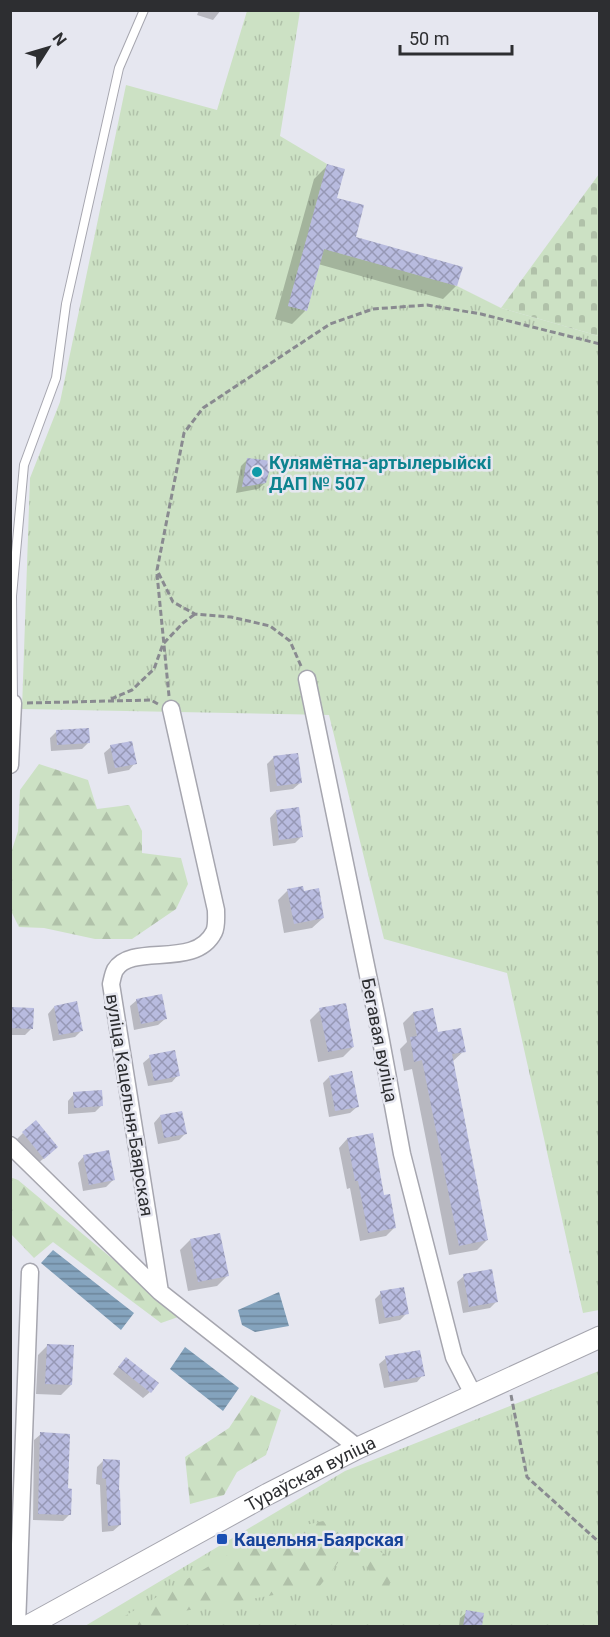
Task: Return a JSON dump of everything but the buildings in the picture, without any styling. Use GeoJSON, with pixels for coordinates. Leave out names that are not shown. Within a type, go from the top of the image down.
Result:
{"type":"FeatureCollection","features":[{"type":"Feature","properties":{"kind":"street","name":"Бегавая вуліца"},"geometry":{"type":"LineString","coordinates":[[307,679],[377,1019],[402,1154],[454,1357],[474,1394]]}},
{"type":"Feature","properties":{"kind":"street"},"geometry":{"type":"LineString","coordinates":[[10,765],[14,703]]}},
{"type":"Feature","properties":{"kind":"street","name":"вуліца Кацельня-Баярская"},"geometry":{"type":"LineString","coordinates":[[160,1292],[111,984],[115,969],[127,960],[192,952],[207,942],[215,931],[216,910],[171,709]]}},
{"type":"Feature","properties":{"kind":"street"},"geometry":{"type":"LineString","coordinates":[[10,1145],[160,1292],[358,1448]]}},
{"type":"Feature","properties":{"kind":"street"},"geometry":{"type":"LineString","coordinates":[[17,1626],[30,1272]]}},
{"type":"Feature","properties":{"kind":"street","name":"Тураўская вуліца"},"geometry":{"type":"LineString","coordinates":[[28,1626],[267,1494],[358,1448],[600,1337]]}},
{"type":"Feature","properties":{"kind":"lane"},"geometry":{"type":"LineString","coordinates":[[14,703],[12,596],[24,465],[56,378],[66,304],[119,68],[144,10]]}},
{"type":"Feature","properties":{"kind":"path"},"geometry":{"type":"LineString","coordinates":[[171,709],[156,570],[184,433],[203,408],[330,324],[373,309],[427,305],[481,314],[600,344]]}},
{"type":"Feature","properties":{"kind":"path"},"geometry":{"type":"LineString","coordinates":[[156,570],[173,602],[195,614],[231,617],[270,626],[290,642],[307,679]]}},
{"type":"Feature","properties":{"kind":"path"},"geometry":{"type":"LineString","coordinates":[[108,700],[132,690],[154,669],[163,644],[195,614]]}},
{"type":"Feature","properties":{"kind":"path"},"geometry":{"type":"LineString","coordinates":[[14,703],[151,700],[171,709]]}},
{"type":"Feature","properties":{"kind":"path"},"geometry":{"type":"LineString","coordinates":[[507,1379],[527,1477],[600,1543]]}},
{"type":"Feature","properties":{"kind":"green space"},"geometry":{"type":"Polygon","coordinates":[[[247,11],[300,11],[280,136],[327,164],[288,306],[307,311],[324,249],[457,286],[501,308],[599,336],[599,1310],[583,1313],[507,973],[384,939],[329,715],[22,709],[30,478],[60,402],[126,85],[217,110],[247,11]]]}},
{"type":"Feature","properties":{"kind":"green space"},"geometry":{"type":"Polygon","coordinates":[[[599,174],[599,336],[501,308],[599,174]]]}},
{"type":"Feature","properties":{"kind":"green space"},"geometry":{"type":"Polygon","coordinates":[[[39,764],[88,780],[97,809],[129,805],[142,831],[142,853],[181,858],[188,884],[176,909],[132,939],[95,939],[44,928],[19,927],[11,911],[11,853],[18,831],[20,790],[39,764]]]}},
{"type":"Feature","properties":{"kind":"green space"},"geometry":{"type":"Polygon","coordinates":[[[10,1177],[18,1180],[181,1316],[161,1323],[53,1242],[34,1258],[11,1234],[10,1177]]]}},
{"type":"Feature","properties":{"kind":"green space"},"geometry":{"type":"Polygon","coordinates":[[[599,1371],[599,1626],[85,1626],[345,1471],[599,1371]]]}},
{"type":"Feature","properties":{"kind":"green space"},"geometry":{"type":"Polygon","coordinates":[[[251,1395],[281,1410],[266,1455],[237,1472],[224,1495],[190,1504],[185,1457],[229,1428],[251,1395]]]}},
{"type":"Feature","properties":{"kind":"green space"},"geometry":{"type":"Polygon","coordinates":[[[323,1521],[386,1555],[394,1578],[387,1587],[376,1585],[366,1565],[341,1559],[319,1587],[184,1611],[160,1626],[108,1626],[260,1536],[323,1521]]]}},
{"type":"Feature","properties":{"kind":"water"},"geometry":{"type":"Polygon","coordinates":[[[53,1250],[134,1313],[121,1330],[41,1263],[53,1250]]]}},
{"type":"Feature","properties":{"kind":"water"},"geometry":{"type":"Polygon","coordinates":[[[279,1292],[289,1326],[255,1332],[242,1325],[238,1310],[279,1292]]]}},
{"type":"Feature","properties":{"kind":"water"},"geometry":{"type":"Polygon","coordinates":[[[185,1347],[239,1388],[223,1411],[170,1369],[185,1347]]]}},
{"type":"Feature","properties":{"kind":"place","name":"Кулямётна-артылерыйскі ДАП № 507"},"geometry":{"type":"Point","coordinates":[257,472]}},
{"type":"Feature","properties":{"kind":"place","name":"Кацельня-Баярская"},"geometry":{"type":"Point","coordinates":[222,1539]}}]}
